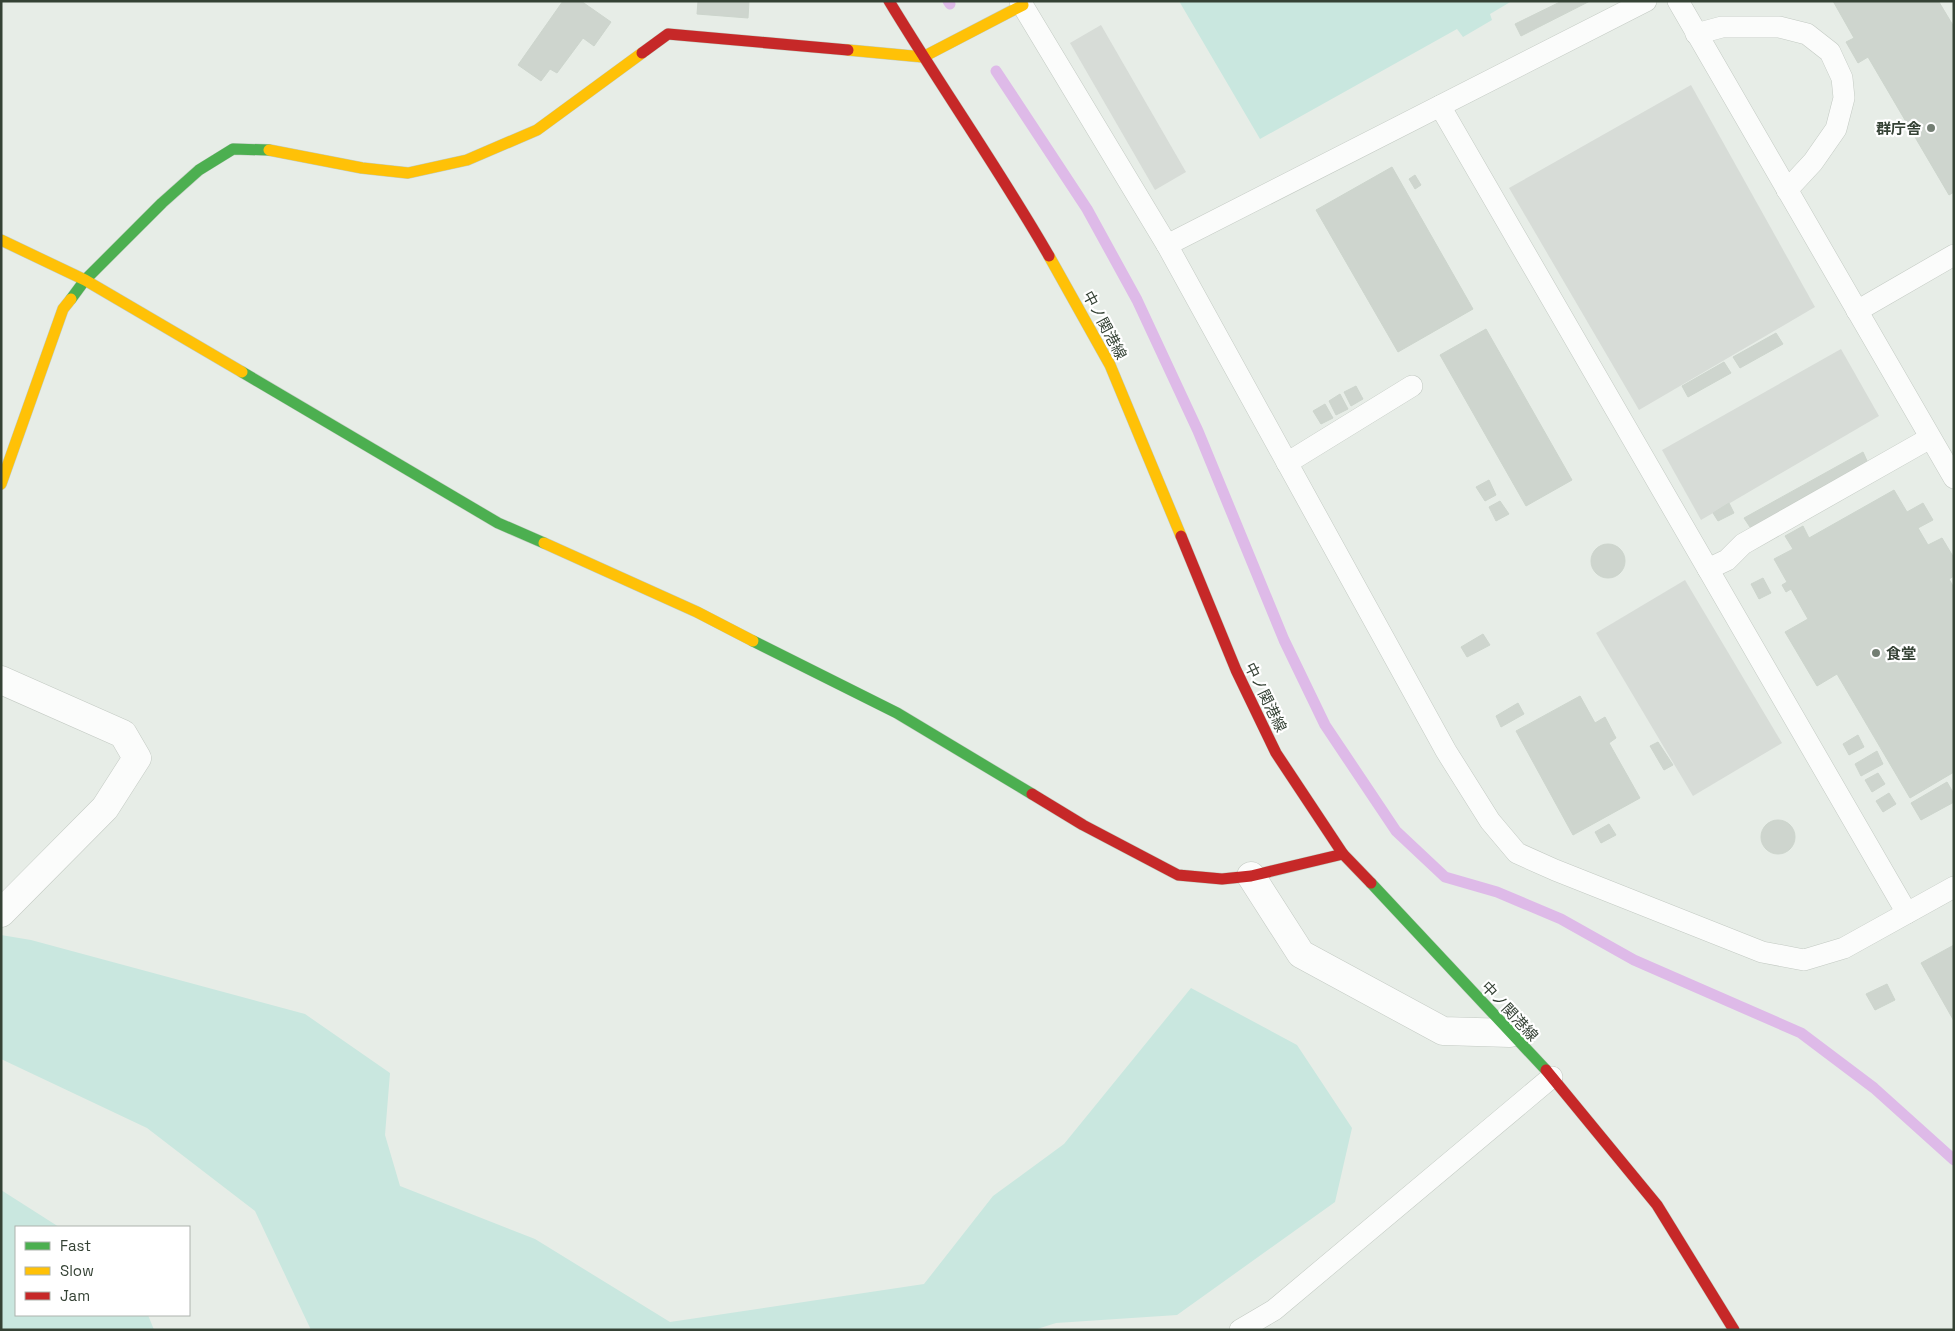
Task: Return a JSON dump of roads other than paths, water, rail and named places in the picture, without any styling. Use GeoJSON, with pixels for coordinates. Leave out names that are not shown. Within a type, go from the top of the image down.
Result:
{"type":"FeatureCollection","features":[{"type":"Feature","properties":{"kind":"street","name":"中ノ関港線"},"geometry":{"type":"LineString","coordinates":[[889,1],[922,57],[1017,200],[1110,365],[1236,670],[1276,753],[1343,854],[1552,1077],[1657,1205],[1734,1330]]}},
{"type":"Feature","properties":{"kind":"street"},"geometry":{"type":"LineString","coordinates":[[1,484],[63,309],[84,280],[162,203],[199,170],[233,149],[265,149],[362,168],[408,172],[467,160],[537,130],[668,34],[922,57],[1024,3]]}},
{"type":"Feature","properties":{"kind":"street"},"geometry":{"type":"LineString","coordinates":[[1,240],[84,280],[498,523],[697,612],[897,713],[1084,825],[1178,875],[1222,879],[1250,876],[1343,854]]}},
{"type":"Feature","properties":{"kind":"street"},"geometry":{"type":"LineString","coordinates":[[1,680],[123,734],[137,758],[105,808],[1,913]]}},
{"type":"Feature","properties":{"kind":"street"},"geometry":{"type":"LineString","coordinates":[[1250,876],[1301,954],[1443,1031],[1510,1033]]}},
{"type":"Feature","properties":{"kind":"lane"},"geometry":{"type":"LineString","coordinates":[[1167,245],[1646,1]]}},
{"type":"Feature","properties":{"kind":"lane"},"geometry":{"type":"LineString","coordinates":[[1678,1],[1954,478]]}},
{"type":"Feature","properties":{"kind":"lane"},"geometry":{"type":"LineString","coordinates":[[1024,3],[1167,245],[1446,751],[1490,821],[1518,853],[1555,870],[1762,952],[1804,960],[1844,948],[1954,887]]}},
{"type":"Feature","properties":{"kind":"lane"},"geometry":{"type":"LineString","coordinates":[[1696,34],[1722,27],[1780,27],[1807,34],[1830,52],[1842,78],[1844,98],[1836,129],[1813,162],[1787,190]]}},
{"type":"Feature","properties":{"kind":"lane"},"geometry":{"type":"LineString","coordinates":[[1440,106],[1907,913]]}},
{"type":"Feature","properties":{"kind":"lane"},"geometry":{"type":"LineString","coordinates":[[1857,311],[1954,255]]}},
{"type":"Feature","properties":{"kind":"lane"},"geometry":{"type":"LineString","coordinates":[[1287,464],[1412,386]]}},
{"type":"Feature","properties":{"kind":"lane"},"geometry":{"type":"LineString","coordinates":[[1708,569],[1727,560],[1743,544],[1930,438]]}},
{"type":"Feature","properties":{"kind":"lane"},"geometry":{"type":"LineString","coordinates":[[1240,1330],[1274,1310],[1552,1077]]}},
{"type":"Feature","properties":{"kind":"waterway"},"geometry":{"type":"LineString","coordinates":[[996,71],[1087,209],[1137,300],[1198,431],[1284,640],[1325,725],[1396,831],[1445,877],[1497,892],[1561,919],[1634,960],[1801,1033],[1874,1088],[1954,1160]]}},
{"type":"Feature","properties":{"kind":"place","name":"群庁舎"},"geometry":{"type":"Point","coordinates":[1931,128]}},
{"type":"Feature","properties":{"kind":"place","name":"食堂"},"geometry":{"type":"Point","coordinates":[1876,653]}}]}
